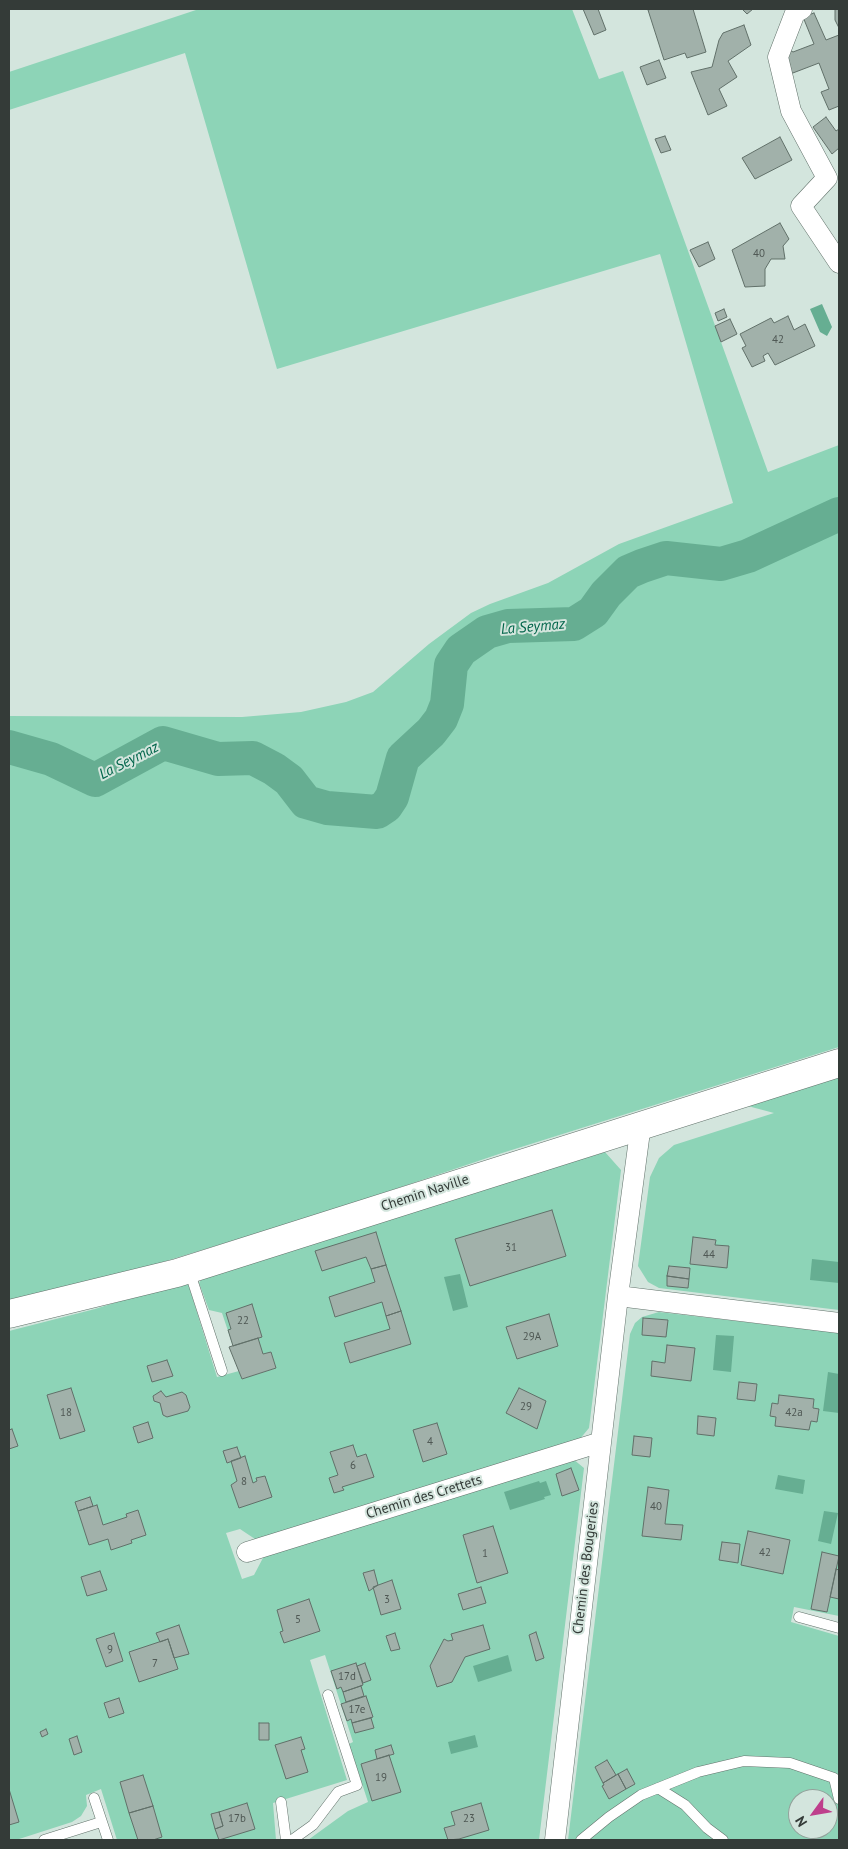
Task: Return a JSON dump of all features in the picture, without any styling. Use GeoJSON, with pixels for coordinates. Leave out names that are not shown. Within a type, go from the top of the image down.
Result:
{"type":"FeatureCollection","features":[{"type":"Feature","properties":{"kind":"street"},"geometry":{"type":"LineString","coordinates":[[802,9],[795,13],[778,57],[791,111],[827,178],[801,206],[839,263]]}},
{"type":"Feature","properties":{"kind":"street","name":"Chemin Naville"},"geometry":{"type":"LineString","coordinates":[[9,1314],[189,1269],[839,1063]]}},
{"type":"Feature","properties":{"kind":"street","name":"Chemin des Bougeries"},"geometry":{"type":"LineString","coordinates":[[555,1840],[618,1296],[642,1124]]}},
{"type":"Feature","properties":{"kind":"street"},"geometry":{"type":"LineString","coordinates":[[618,1296],[839,1323]]}},
{"type":"Feature","properties":{"kind":"street","name":"Chemin des Crettets"},"geometry":{"type":"LineString","coordinates":[[248,1552],[601,1442]]}},
{"type":"Feature","properties":{"kind":"lane"},"geometry":{"type":"LineString","coordinates":[[189,1269],[222,1371]]}},
{"type":"Feature","properties":{"kind":"lane"},"geometry":{"type":"LineString","coordinates":[[799,1617],[839,1628]]}},
{"type":"Feature","properties":{"kind":"lane"},"geometry":{"type":"LineString","coordinates":[[292,1840],[313,1825],[338,1792],[357,1786],[328,1695]]}},
{"type":"Feature","properties":{"kind":"lane"},"geometry":{"type":"LineString","coordinates":[[581,1840],[617,1811],[641,1795],[698,1772],[744,1761],[790,1763],[834,1778],[839,1799]]}},
{"type":"Feature","properties":{"kind":"lane"},"geometry":{"type":"LineString","coordinates":[[658,1788],[685,1805],[707,1828],[723,1840]]}},
{"type":"Feature","properties":{"kind":"lane"},"geometry":{"type":"LineString","coordinates":[[94,1798],[108,1840]]}},
{"type":"Feature","properties":{"kind":"lane"},"geometry":{"type":"LineString","coordinates":[[281,1802],[286,1840]]}},
{"type":"Feature","properties":{"kind":"lane"},"geometry":{"type":"LineString","coordinates":[[44,1840],[101,1822]]}},
{"type":"Feature","properties":{"kind":"shaded area"},"geometry":{"type":"Polygon","coordinates":[[[199,9],[572,9],[599,79],[623,71],[768,472],[839,445],[839,1047],[499,1154],[333,1210],[68,1291],[9,1304],[9,716],[242,717],[301,712],[346,702],[373,692],[429,644],[471,613],[548,583],[619,544],[733,503],[660,254],[277,369],[185,53],[9,110],[9,72],[199,9]]]}},
{"type":"Feature","properties":{"kind":"shaded area"},"geometry":{"type":"Polygon","coordinates":[[[822,304],[832,327],[827,336],[820,332],[810,309],[822,304]]]}},
{"type":"Feature","properties":{"kind":"shaded area"},"geometry":{"type":"Polygon","coordinates":[[[839,1076],[839,1310],[659,1288],[648,1282],[638,1266],[650,1177],[659,1158],[674,1145],[774,1113],[744,1105],[839,1076]]]}},
{"type":"Feature","properties":{"kind":"shaded area"},"geometry":{"type":"Polygon","coordinates":[[[605,1152],[621,1170],[589,1428],[579,1440],[258,1541],[240,1529],[226,1533],[242,1579],[254,1575],[264,1556],[573,1459],[584,1468],[539,1840],[308,1840],[348,1811],[368,1802],[349,1744],[353,1742],[325,1655],[310,1660],[347,1780],[273,1803],[276,1840],[117,1840],[101,1789],[86,1795],[87,1806],[81,1816],[72,1822],[16,1840],[9,1840],[9,1331],[95,1309],[187,1280],[217,1377],[239,1371],[242,1379],[276,1368],[271,1352],[263,1354],[257,1338],[233,1346],[222,1313],[209,1310],[199,1283],[204,1275],[605,1152]]]}},
{"type":"Feature","properties":{"kind":"shaded area"},"geometry":{"type":"Polygon","coordinates":[[[812,1259],[839,1262],[839,1283],[810,1280],[812,1259]]]}},
{"type":"Feature","properties":{"kind":"shaded area"},"geometry":{"type":"Polygon","coordinates":[[[460,1274],[468,1307],[453,1311],[444,1277],[460,1274]]]}},
{"type":"Feature","properties":{"kind":"shaded area"},"geometry":{"type":"Polygon","coordinates":[[[659,1312],[839,1333],[839,1616],[794,1607],[791,1622],[839,1636],[839,1840],[568,1840],[630,1334],[635,1323],[642,1317],[659,1312]]]}},
{"type":"Feature","properties":{"kind":"shaded area"},"geometry":{"type":"Polygon","coordinates":[[[716,1335],[734,1336],[731,1372],[713,1370],[716,1335]]]}},
{"type":"Feature","properties":{"kind":"shaded area"},"geometry":{"type":"Polygon","coordinates":[[[828,1372],[839,1374],[839,1413],[823,1411],[828,1372]]]}},
{"type":"Feature","properties":{"kind":"shaded area"},"geometry":{"type":"Polygon","coordinates":[[[778,1475],[805,1480],[803,1494],[775,1489],[778,1475]]]}},
{"type":"Feature","properties":{"kind":"shaded area"},"geometry":{"type":"Polygon","coordinates":[[[539,1481],[540,1483],[546,1481],[551,1495],[544,1497],[545,1499],[510,1510],[504,1492],[539,1481]]]}},
{"type":"Feature","properties":{"kind":"shaded area"},"geometry":{"type":"Polygon","coordinates":[[[824,1511],[838,1513],[831,1544],[818,1541],[824,1511]]]}},
{"type":"Feature","properties":{"kind":"shaded area"},"geometry":{"type":"Polygon","coordinates":[[[508,1655],[512,1671],[478,1682],[473,1666],[508,1655]]]}},
{"type":"Feature","properties":{"kind":"shaded area"},"geometry":{"type":"Polygon","coordinates":[[[475,1735],[478,1747],[451,1754],[448,1742],[475,1735]]]}},
{"type":"Feature","properties":{"kind":"building"},"geometry":{"type":"Polygon","coordinates":[[[583,9],[598,9],[606,30],[594,35],[583,9]]]}},
{"type":"Feature","properties":{"kind":"building"},"geometry":{"type":"Polygon","coordinates":[[[693,9],[706,52],[687,58],[685,53],[664,60],[648,10],[693,9]]]}},
{"type":"Feature","properties":{"kind":"building"},"geometry":{"type":"Polygon","coordinates":[[[742,9],[753,9],[747,14],[742,9]]]}},
{"type":"Feature","properties":{"kind":"building"},"geometry":{"type":"Polygon","coordinates":[[[835,9],[839,9],[839,28],[835,20],[835,9]]]}},
{"type":"Feature","properties":{"kind":"building"},"geometry":{"type":"Polygon","coordinates":[[[814,13],[826,40],[839,35],[839,106],[829,110],[821,92],[829,89],[819,63],[785,76],[788,49],[793,52],[814,44],[803,17],[814,13]]]}},
{"type":"Feature","properties":{"kind":"building"},"geometry":{"type":"Polygon","coordinates":[[[744,25],[751,45],[728,61],[737,77],[719,89],[727,106],[708,115],[691,72],[712,67],[719,40],[723,33],[744,25]]]}},
{"type":"Feature","properties":{"kind":"building"},"geometry":{"type":"Polygon","coordinates":[[[659,60],[666,78],[647,85],[640,67],[659,60]]]}},
{"type":"Feature","properties":{"kind":"building"},"geometry":{"type":"Polygon","coordinates":[[[826,117],[836,131],[839,129],[839,148],[832,154],[813,127],[826,117]]]}},
{"type":"Feature","properties":{"kind":"building"},"geometry":{"type":"Polygon","coordinates":[[[665,136],[671,150],[661,153],[655,139],[665,136]]]}},
{"type":"Feature","properties":{"kind":"building"},"geometry":{"type":"Polygon","coordinates":[[[780,137],[792,160],[755,179],[742,158],[780,137]]]}},
{"type":"Feature","properties":{"kind":"building"},"geometry":{"type":"Polygon","coordinates":[[[780,223],[789,239],[783,246],[785,259],[771,259],[765,269],[765,286],[745,287],[732,250],[780,223]]]}},
{"type":"Feature","properties":{"kind":"building"},"geometry":{"type":"Polygon","coordinates":[[[708,242],[715,259],[699,267],[690,250],[708,242]]]}},
{"type":"Feature","properties":{"kind":"building"},"geometry":{"type":"Polygon","coordinates":[[[724,309],[727,317],[718,321],[715,313],[724,309]]]}},
{"type":"Feature","properties":{"kind":"building"},"geometry":{"type":"Polygon","coordinates":[[[788,316],[794,330],[805,324],[815,346],[775,365],[768,353],[763,356],[765,361],[752,367],[742,348],[746,346],[740,334],[771,318],[774,323],[788,316]]]}},
{"type":"Feature","properties":{"kind":"building"},"geometry":{"type":"Polygon","coordinates":[[[730,319],[737,334],[721,342],[715,326],[730,319]]]}},
{"type":"Feature","properties":{"kind":"building"},"geometry":{"type":"Polygon","coordinates":[[[552,1210],[566,1256],[470,1286],[455,1239],[552,1210]]]}},
{"type":"Feature","properties":{"kind":"building"},"geometry":{"type":"Polygon","coordinates":[[[376,1232],[386,1265],[371,1269],[366,1257],[322,1271],[315,1251],[376,1232]]]}},
{"type":"Feature","properties":{"kind":"building"},"geometry":{"type":"Polygon","coordinates":[[[693,1237],[716,1240],[715,1245],[729,1246],[727,1268],[690,1264],[693,1237]]]}},
{"type":"Feature","properties":{"kind":"building"},"geometry":{"type":"Polygon","coordinates":[[[386,1265],[401,1311],[386,1316],[382,1302],[335,1317],[329,1297],[375,1282],[371,1269],[386,1265]]]}},
{"type":"Feature","properties":{"kind":"building"},"geometry":{"type":"Polygon","coordinates":[[[669,1266],[690,1268],[689,1279],[667,1276],[669,1266]]]}},
{"type":"Feature","properties":{"kind":"building"},"geometry":{"type":"Polygon","coordinates":[[[667,1276],[689,1279],[688,1288],[667,1286],[667,1276]]]}},
{"type":"Feature","properties":{"kind":"building"},"geometry":{"type":"Polygon","coordinates":[[[252,1304],[262,1337],[233,1346],[228,1330],[231,1329],[226,1313],[252,1304]]]}},
{"type":"Feature","properties":{"kind":"building"},"geometry":{"type":"Polygon","coordinates":[[[401,1311],[411,1344],[350,1363],[344,1343],[390,1329],[386,1316],[401,1311]]]}},
{"type":"Feature","properties":{"kind":"building"},"geometry":{"type":"Polygon","coordinates":[[[549,1314],[558,1346],[517,1359],[506,1327],[549,1314]]]}},
{"type":"Feature","properties":{"kind":"building"},"geometry":{"type":"Polygon","coordinates":[[[643,1318],[668,1320],[666,1337],[642,1335],[643,1318]]]}},
{"type":"Feature","properties":{"kind":"building"},"geometry":{"type":"Polygon","coordinates":[[[258,1338],[263,1354],[271,1352],[276,1368],[242,1379],[229,1347],[258,1338]]]}},
{"type":"Feature","properties":{"kind":"building"},"geometry":{"type":"Polygon","coordinates":[[[667,1345],[695,1348],[691,1381],[651,1376],[652,1361],[665,1363],[667,1345]]]}},
{"type":"Feature","properties":{"kind":"building"},"geometry":{"type":"Polygon","coordinates":[[[167,1360],[173,1376],[152,1382],[147,1366],[167,1360]]]}},
{"type":"Feature","properties":{"kind":"building"},"geometry":{"type":"Polygon","coordinates":[[[739,1382],[757,1384],[755,1401],[737,1399],[739,1382]]]}},
{"type":"Feature","properties":{"kind":"building"},"geometry":{"type":"Polygon","coordinates":[[[71,1388],[85,1431],[60,1439],[47,1395],[71,1388]]]}},
{"type":"Feature","properties":{"kind":"building"},"geometry":{"type":"Polygon","coordinates":[[[519,1388],[546,1401],[537,1429],[506,1413],[519,1388]]]}},
{"type":"Feature","properties":{"kind":"building"},"geometry":{"type":"Polygon","coordinates":[[[161,1391],[166,1397],[182,1392],[186,1395],[190,1407],[188,1411],[167,1417],[163,1415],[160,1403],[154,1401],[153,1396],[161,1391]]]}},
{"type":"Feature","properties":{"kind":"building"},"geometry":{"type":"Polygon","coordinates":[[[779,1395],[814,1399],[813,1408],[819,1409],[817,1422],[811,1421],[809,1430],[775,1426],[776,1417],[770,1416],[772,1403],[778,1404],[779,1395]]]}},
{"type":"Feature","properties":{"kind":"building"},"geometry":{"type":"Polygon","coordinates":[[[698,1416],[716,1418],[714,1436],[697,1434],[698,1416]]]}},
{"type":"Feature","properties":{"kind":"building"},"geometry":{"type":"Polygon","coordinates":[[[148,1422],[153,1438],[138,1443],[133,1427],[148,1422]]]}},
{"type":"Feature","properties":{"kind":"building"},"geometry":{"type":"Polygon","coordinates":[[[437,1423],[447,1454],[423,1462],[413,1430],[437,1423]]]}},
{"type":"Feature","properties":{"kind":"building"},"geometry":{"type":"Polygon","coordinates":[[[12,1429],[18,1446],[9,1449],[9,1430],[12,1429]]]}},
{"type":"Feature","properties":{"kind":"building"},"geometry":{"type":"Polygon","coordinates":[[[634,1436],[652,1438],[650,1457],[632,1455],[634,1436]]]}},
{"type":"Feature","properties":{"kind":"building"},"geometry":{"type":"Polygon","coordinates":[[[353,1445],[357,1457],[366,1454],[374,1477],[342,1487],[344,1490],[334,1493],[329,1478],[338,1475],[330,1452],[353,1445]]]}},
{"type":"Feature","properties":{"kind":"building"},"geometry":{"type":"Polygon","coordinates":[[[237,1447],[241,1458],[227,1463],[223,1451],[237,1447]]]}},
{"type":"Feature","properties":{"kind":"building"},"geometry":{"type":"Polygon","coordinates":[[[245,1456],[253,1483],[257,1481],[256,1478],[265,1476],[272,1497],[239,1508],[231,1485],[237,1481],[231,1461],[245,1456]]]}},
{"type":"Feature","properties":{"kind":"building"},"geometry":{"type":"Polygon","coordinates":[[[571,1468],[579,1490],[562,1496],[556,1474],[571,1468]]]}},
{"type":"Feature","properties":{"kind":"building"},"geometry":{"type":"Polygon","coordinates":[[[648,1487],[669,1490],[665,1524],[683,1525],[681,1540],[642,1536],[648,1487]]]}},
{"type":"Feature","properties":{"kind":"building"},"geometry":{"type":"Polygon","coordinates":[[[90,1497],[93,1506],[78,1511],[75,1502],[90,1497]]]}},
{"type":"Feature","properties":{"kind":"building"},"geometry":{"type":"Polygon","coordinates":[[[97,1505],[103,1525],[127,1517],[126,1514],[138,1510],[146,1535],[131,1540],[132,1543],[111,1550],[108,1539],[89,1545],[78,1511],[97,1505]]]}},
{"type":"Feature","properties":{"kind":"building"},"geometry":{"type":"Polygon","coordinates":[[[493,1526],[508,1573],[477,1583],[463,1535],[493,1526]]]}},
{"type":"Feature","properties":{"kind":"building"},"geometry":{"type":"Polygon","coordinates":[[[748,1531],[790,1540],[783,1574],[741,1565],[748,1531]]]}},
{"type":"Feature","properties":{"kind":"building"},"geometry":{"type":"Polygon","coordinates":[[[722,1542],[740,1544],[738,1563],[719,1560],[722,1542]]]}},
{"type":"Feature","properties":{"kind":"building"},"geometry":{"type":"Polygon","coordinates":[[[822,1552],[839,1556],[827,1612],[811,1609],[822,1552]]]}},
{"type":"Feature","properties":{"kind":"building"},"geometry":{"type":"Polygon","coordinates":[[[836,1569],[839,1570],[839,1599],[830,1597],[836,1569]]]}},
{"type":"Feature","properties":{"kind":"building"},"geometry":{"type":"Polygon","coordinates":[[[374,1570],[378,1585],[369,1591],[363,1573],[374,1570]]]}},
{"type":"Feature","properties":{"kind":"building"},"geometry":{"type":"Polygon","coordinates":[[[100,1571],[107,1590],[87,1596],[81,1577],[100,1571]]]}},
{"type":"Feature","properties":{"kind":"building"},"geometry":{"type":"Polygon","coordinates":[[[392,1580],[401,1609],[381,1615],[373,1587],[392,1580]]]}},
{"type":"Feature","properties":{"kind":"building"},"geometry":{"type":"Polygon","coordinates":[[[481,1587],[486,1603],[463,1610],[458,1594],[481,1587]]]}},
{"type":"Feature","properties":{"kind":"building"},"geometry":{"type":"Polygon","coordinates":[[[309,1599],[320,1631],[284,1643],[280,1632],[283,1631],[277,1610],[309,1599]]]}},
{"type":"Feature","properties":{"kind":"building"},"geometry":{"type":"Polygon","coordinates":[[[179,1625],[189,1654],[174,1658],[168,1639],[160,1642],[156,1633],[179,1625]]]}},
{"type":"Feature","properties":{"kind":"building"},"geometry":{"type":"Polygon","coordinates":[[[483,1625],[490,1649],[465,1657],[452,1682],[437,1687],[430,1666],[444,1639],[448,1641],[453,1640],[451,1634],[483,1625]]]}},
{"type":"Feature","properties":{"kind":"building"},"geometry":{"type":"Polygon","coordinates":[[[536,1632],[544,1658],[536,1661],[529,1635],[536,1632]]]}},
{"type":"Feature","properties":{"kind":"building"},"geometry":{"type":"Polygon","coordinates":[[[114,1633],[123,1661],[106,1667],[96,1639],[114,1633]]]}},
{"type":"Feature","properties":{"kind":"building"},"geometry":{"type":"Polygon","coordinates":[[[395,1633],[400,1649],[391,1651],[386,1636],[395,1633]]]}},
{"type":"Feature","properties":{"kind":"building"},"geometry":{"type":"Polygon","coordinates":[[[168,1639],[178,1669],[139,1682],[129,1652],[168,1639]]]}},
{"type":"Feature","properties":{"kind":"building"},"geometry":{"type":"Polygon","coordinates":[[[356,1663],[363,1685],[343,1692],[341,1687],[337,1689],[331,1671],[356,1663]]]}},
{"type":"Feature","properties":{"kind":"building"},"geometry":{"type":"Polygon","coordinates":[[[365,1663],[371,1680],[363,1683],[357,1666],[365,1663]]]}},
{"type":"Feature","properties":{"kind":"building"},"geometry":{"type":"Polygon","coordinates":[[[361,1686],[364,1696],[346,1702],[343,1692],[361,1686]]]}},
{"type":"Feature","properties":{"kind":"building"},"geometry":{"type":"Polygon","coordinates":[[[366,1696],[373,1717],[352,1723],[351,1719],[347,1721],[341,1704],[366,1696]]]}},
{"type":"Feature","properties":{"kind":"building"},"geometry":{"type":"Polygon","coordinates":[[[119,1698],[124,1713],[109,1718],[104,1703],[119,1698]]]}},
{"type":"Feature","properties":{"kind":"building"},"geometry":{"type":"Polygon","coordinates":[[[371,1718],[374,1728],[355,1733],[352,1723],[371,1718]]]}},
{"type":"Feature","properties":{"kind":"building"},"geometry":{"type":"Polygon","coordinates":[[[259,1723],[269,1723],[269,1740],[259,1740],[259,1723]]]}},
{"type":"Feature","properties":{"kind":"building"},"geometry":{"type":"Polygon","coordinates":[[[46,1729],[48,1734],[42,1737],[40,1732],[46,1729]]]}},
{"type":"Feature","properties":{"kind":"building"},"geometry":{"type":"Polygon","coordinates":[[[77,1736],[82,1752],[74,1755],[69,1739],[77,1736]]]}},
{"type":"Feature","properties":{"kind":"building"},"geometry":{"type":"Polygon","coordinates":[[[301,1737],[305,1749],[301,1750],[308,1772],[286,1779],[275,1745],[301,1737]]]}},
{"type":"Feature","properties":{"kind":"building"},"geometry":{"type":"Polygon","coordinates":[[[391,1745],[394,1754],[377,1759],[375,1750],[391,1745]]]}},
{"type":"Feature","properties":{"kind":"building"},"geometry":{"type":"Polygon","coordinates":[[[389,1755],[401,1792],[372,1801],[361,1764],[389,1755]]]}},
{"type":"Feature","properties":{"kind":"building"},"geometry":{"type":"Polygon","coordinates":[[[607,1760],[616,1775],[603,1783],[595,1767],[607,1760]]]}},
{"type":"Feature","properties":{"kind":"building"},"geometry":{"type":"Polygon","coordinates":[[[627,1769],[635,1784],[626,1789],[618,1774],[627,1769]]]}},
{"type":"Feature","properties":{"kind":"building"},"geometry":{"type":"Polygon","coordinates":[[[618,1774],[626,1789],[609,1799],[602,1786],[604,1785],[603,1783],[618,1774]]]}},
{"type":"Feature","properties":{"kind":"building"},"geometry":{"type":"Polygon","coordinates":[[[143,1775],[153,1806],[129,1813],[120,1782],[143,1775]]]}},
{"type":"Feature","properties":{"kind":"building"},"geometry":{"type":"Polygon","coordinates":[[[9,1789],[19,1822],[9,1825],[9,1789]]]}},
{"type":"Feature","properties":{"kind":"building"},"geometry":{"type":"Polygon","coordinates":[[[247,1803],[255,1829],[219,1840],[215,1829],[223,1826],[219,1812],[247,1803]]]}},
{"type":"Feature","properties":{"kind":"building"},"geometry":{"type":"Polygon","coordinates":[[[481,1803],[489,1830],[459,1839],[448,1840],[444,1828],[455,1825],[451,1812],[481,1803]]]}},
{"type":"Feature","properties":{"kind":"building"},"geometry":{"type":"Polygon","coordinates":[[[153,1806],[162,1837],[153,1840],[138,1840],[129,1813],[153,1806]]]}},
{"type":"Feature","properties":{"kind":"building"},"geometry":{"type":"Polygon","coordinates":[[[219,1812],[223,1826],[215,1829],[211,1814],[219,1812]]]}},
{"type":"Feature","properties":{"kind":"waterway","name":"La Seymaz"},"geometry":{"type":"LineString","coordinates":[[9,747],[51,759],[95,780],[163,743],[218,759],[253,758],[274,769],[289,780],[306,802],[327,808],[377,812],[386,806],[392,797],[403,758],[431,732],[441,719],[447,704],[451,665],[461,650],[487,632],[508,626],[574,624],[593,612],[606,594],[628,572],[642,566],[666,558],[721,564],[748,556],[839,514]]}}]}
